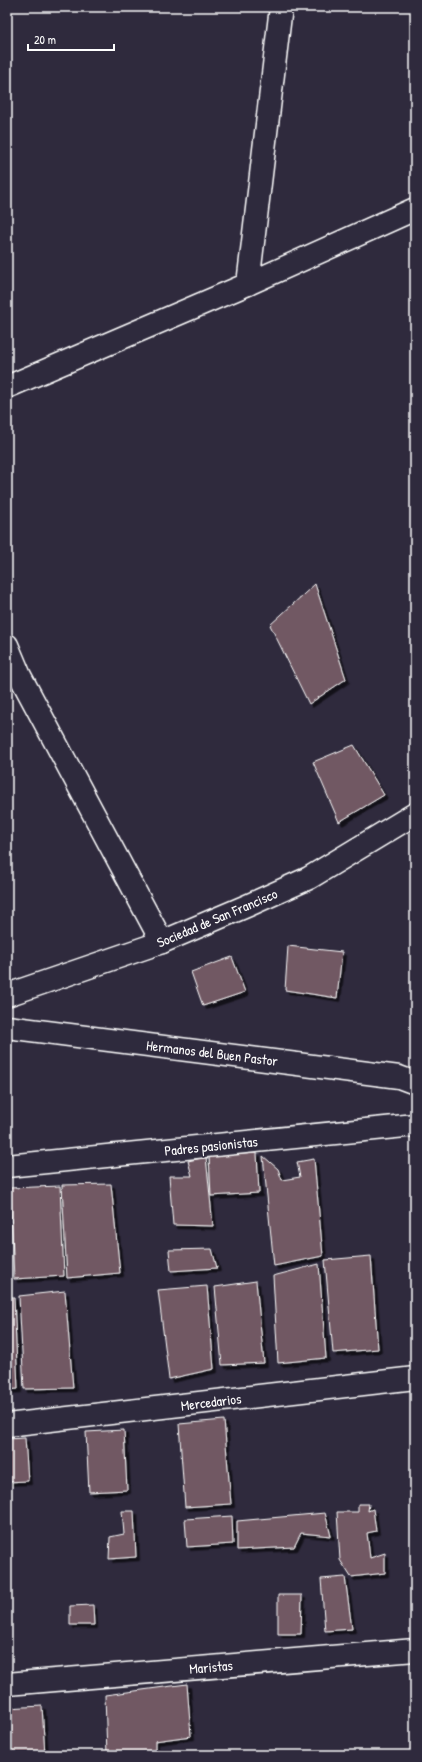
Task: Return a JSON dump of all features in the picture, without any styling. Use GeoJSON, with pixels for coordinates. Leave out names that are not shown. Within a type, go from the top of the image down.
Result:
{"type":"FeatureCollection","features":[{"type":"Feature","properties":{"kind":"street"},"geometry":{"type":"LineString","coordinates":[[248,284],[281,7]]}},
{"type":"Feature","properties":{"kind":"street"},"geometry":{"type":"LineString","coordinates":[[7,387],[248,284],[415,209]]}},
{"type":"Feature","properties":{"kind":"street"},"geometry":{"type":"LineString","coordinates":[[7,645],[20,676],[162,942]]}},
{"type":"Feature","properties":{"kind":"street","name":"Sociedad de San Francisco"},"geometry":{"type":"LineString","coordinates":[[7,995],[162,942],[309,878],[415,814]]}},
{"type":"Feature","properties":{"kind":"street","name":"Hermanos del Buen Pastor"},"geometry":{"type":"LineString","coordinates":[[7,1027],[399,1077],[415,1083]]}},
{"type":"Feature","properties":{"kind":"street","name":"Padres pasionistas"},"geometry":{"type":"LineString","coordinates":[[7,1166],[415,1125]]}},
{"type":"Feature","properties":{"kind":"street","name":"Mercedarios"},"geometry":{"type":"LineString","coordinates":[[7,1425],[415,1378]]}},
{"type":"Feature","properties":{"kind":"street","name":"Maristas"},"geometry":{"type":"LineString","coordinates":[[7,1684],[415,1650]]}},
{"type":"Feature","properties":{"kind":"building"},"geometry":{"type":"Polygon","coordinates":[[[315,584],[346,679],[309,704],[270,625],[315,584]]]}},
{"type":"Feature","properties":{"kind":"building"},"geometry":{"type":"Polygon","coordinates":[[[354,745],[384,795],[339,822],[313,762],[354,745]]]}},
{"type":"Feature","properties":{"kind":"building"},"geometry":{"type":"Polygon","coordinates":[[[288,946],[342,952],[337,998],[285,990],[288,946]]]}},
{"type":"Feature","properties":{"kind":"building"},"geometry":{"type":"Polygon","coordinates":[[[232,957],[245,992],[203,1006],[191,972],[232,957]]]}},
{"type":"Feature","properties":{"kind":"building"},"geometry":{"type":"Polygon","coordinates":[[[257,1153],[259,1193],[211,1196],[209,1156],[257,1153]]]}},
{"type":"Feature","properties":{"kind":"building"},"geometry":{"type":"Polygon","coordinates":[[[263,1156],[278,1169],[282,1180],[300,1177],[297,1162],[314,1159],[323,1256],[274,1266],[263,1156]]]}},
{"type":"Feature","properties":{"kind":"building"},"geometry":{"type":"Polygon","coordinates":[[[206,1157],[213,1226],[173,1225],[169,1176],[192,1176],[188,1161],[206,1157]]]}},
{"type":"Feature","properties":{"kind":"building"},"geometry":{"type":"Polygon","coordinates":[[[111,1184],[120,1273],[67,1278],[62,1185],[111,1184]]]}},
{"type":"Feature","properties":{"kind":"building"},"geometry":{"type":"Polygon","coordinates":[[[60,1186],[64,1276],[14,1279],[10,1188],[60,1186]]]}},
{"type":"Feature","properties":{"kind":"building"},"geometry":{"type":"Polygon","coordinates":[[[212,1249],[217,1268],[171,1271],[169,1250],[212,1249]]]}},
{"type":"Feature","properties":{"kind":"building"},"geometry":{"type":"Polygon","coordinates":[[[371,1256],[378,1349],[333,1353],[325,1260],[371,1256]]]}},
{"type":"Feature","properties":{"kind":"building"},"geometry":{"type":"Polygon","coordinates":[[[319,1264],[326,1358],[278,1363],[273,1276],[319,1264]]]}},
{"type":"Feature","properties":{"kind":"building"},"geometry":{"type":"Polygon","coordinates":[[[256,1281],[264,1363],[222,1365],[215,1287],[256,1281]]]}},
{"type":"Feature","properties":{"kind":"building"},"geometry":{"type":"Polygon","coordinates":[[[207,1286],[214,1369],[169,1379],[158,1290],[207,1286]]]}},
{"type":"Feature","properties":{"kind":"building"},"geometry":{"type":"Polygon","coordinates":[[[65,1291],[73,1388],[24,1389],[19,1296],[65,1291]]]}},
{"type":"Feature","properties":{"kind":"building"},"geometry":{"type":"Polygon","coordinates":[[[7,1297],[14,1297],[18,1389],[7,1390],[7,1297]]]}},
{"type":"Feature","properties":{"kind":"building"},"geometry":{"type":"Polygon","coordinates":[[[224,1420],[231,1504],[185,1507],[179,1424],[224,1420]]]}},
{"type":"Feature","properties":{"kind":"building"},"geometry":{"type":"Polygon","coordinates":[[[124,1430],[127,1490],[89,1492],[86,1432],[124,1430]]]}},
{"type":"Feature","properties":{"kind":"building"},"geometry":{"type":"Polygon","coordinates":[[[25,1438],[28,1481],[7,1482],[7,1439],[25,1438]]]}},
{"type":"Feature","properties":{"kind":"building"},"geometry":{"type":"Polygon","coordinates":[[[358,1504],[369,1504],[368,1511],[373,1509],[376,1531],[367,1533],[370,1558],[385,1553],[385,1573],[351,1577],[340,1560],[337,1512],[358,1512],[358,1504]]]}},
{"type":"Feature","properties":{"kind":"building"},"geometry":{"type":"Polygon","coordinates":[[[122,1511],[134,1511],[136,1557],[109,1559],[110,1537],[124,1534],[122,1511]]]}},
{"type":"Feature","properties":{"kind":"building"},"geometry":{"type":"Polygon","coordinates":[[[325,1513],[331,1536],[301,1533],[294,1547],[237,1550],[237,1521],[325,1513]]]}},
{"type":"Feature","properties":{"kind":"building"},"geometry":{"type":"Polygon","coordinates":[[[232,1516],[233,1544],[187,1547],[185,1519],[232,1516]]]}},
{"type":"Feature","properties":{"kind":"building"},"geometry":{"type":"Polygon","coordinates":[[[345,1577],[352,1629],[325,1631],[321,1579],[345,1577]]]}},
{"type":"Feature","properties":{"kind":"building"},"geometry":{"type":"Polygon","coordinates":[[[278,1595],[302,1595],[301,1634],[278,1634],[278,1595]]]}},
{"type":"Feature","properties":{"kind":"building"},"geometry":{"type":"Polygon","coordinates":[[[93,1605],[94,1625],[70,1625],[70,1606],[93,1605]]]}},
{"type":"Feature","properties":{"kind":"building"},"geometry":{"type":"Polygon","coordinates":[[[187,1684],[191,1736],[155,1741],[155,1755],[107,1755],[105,1695],[187,1684]]]}},
{"type":"Feature","properties":{"kind":"building"},"geometry":{"type":"Polygon","coordinates":[[[42,1706],[45,1755],[7,1755],[7,1708],[42,1706]]]}}]}
